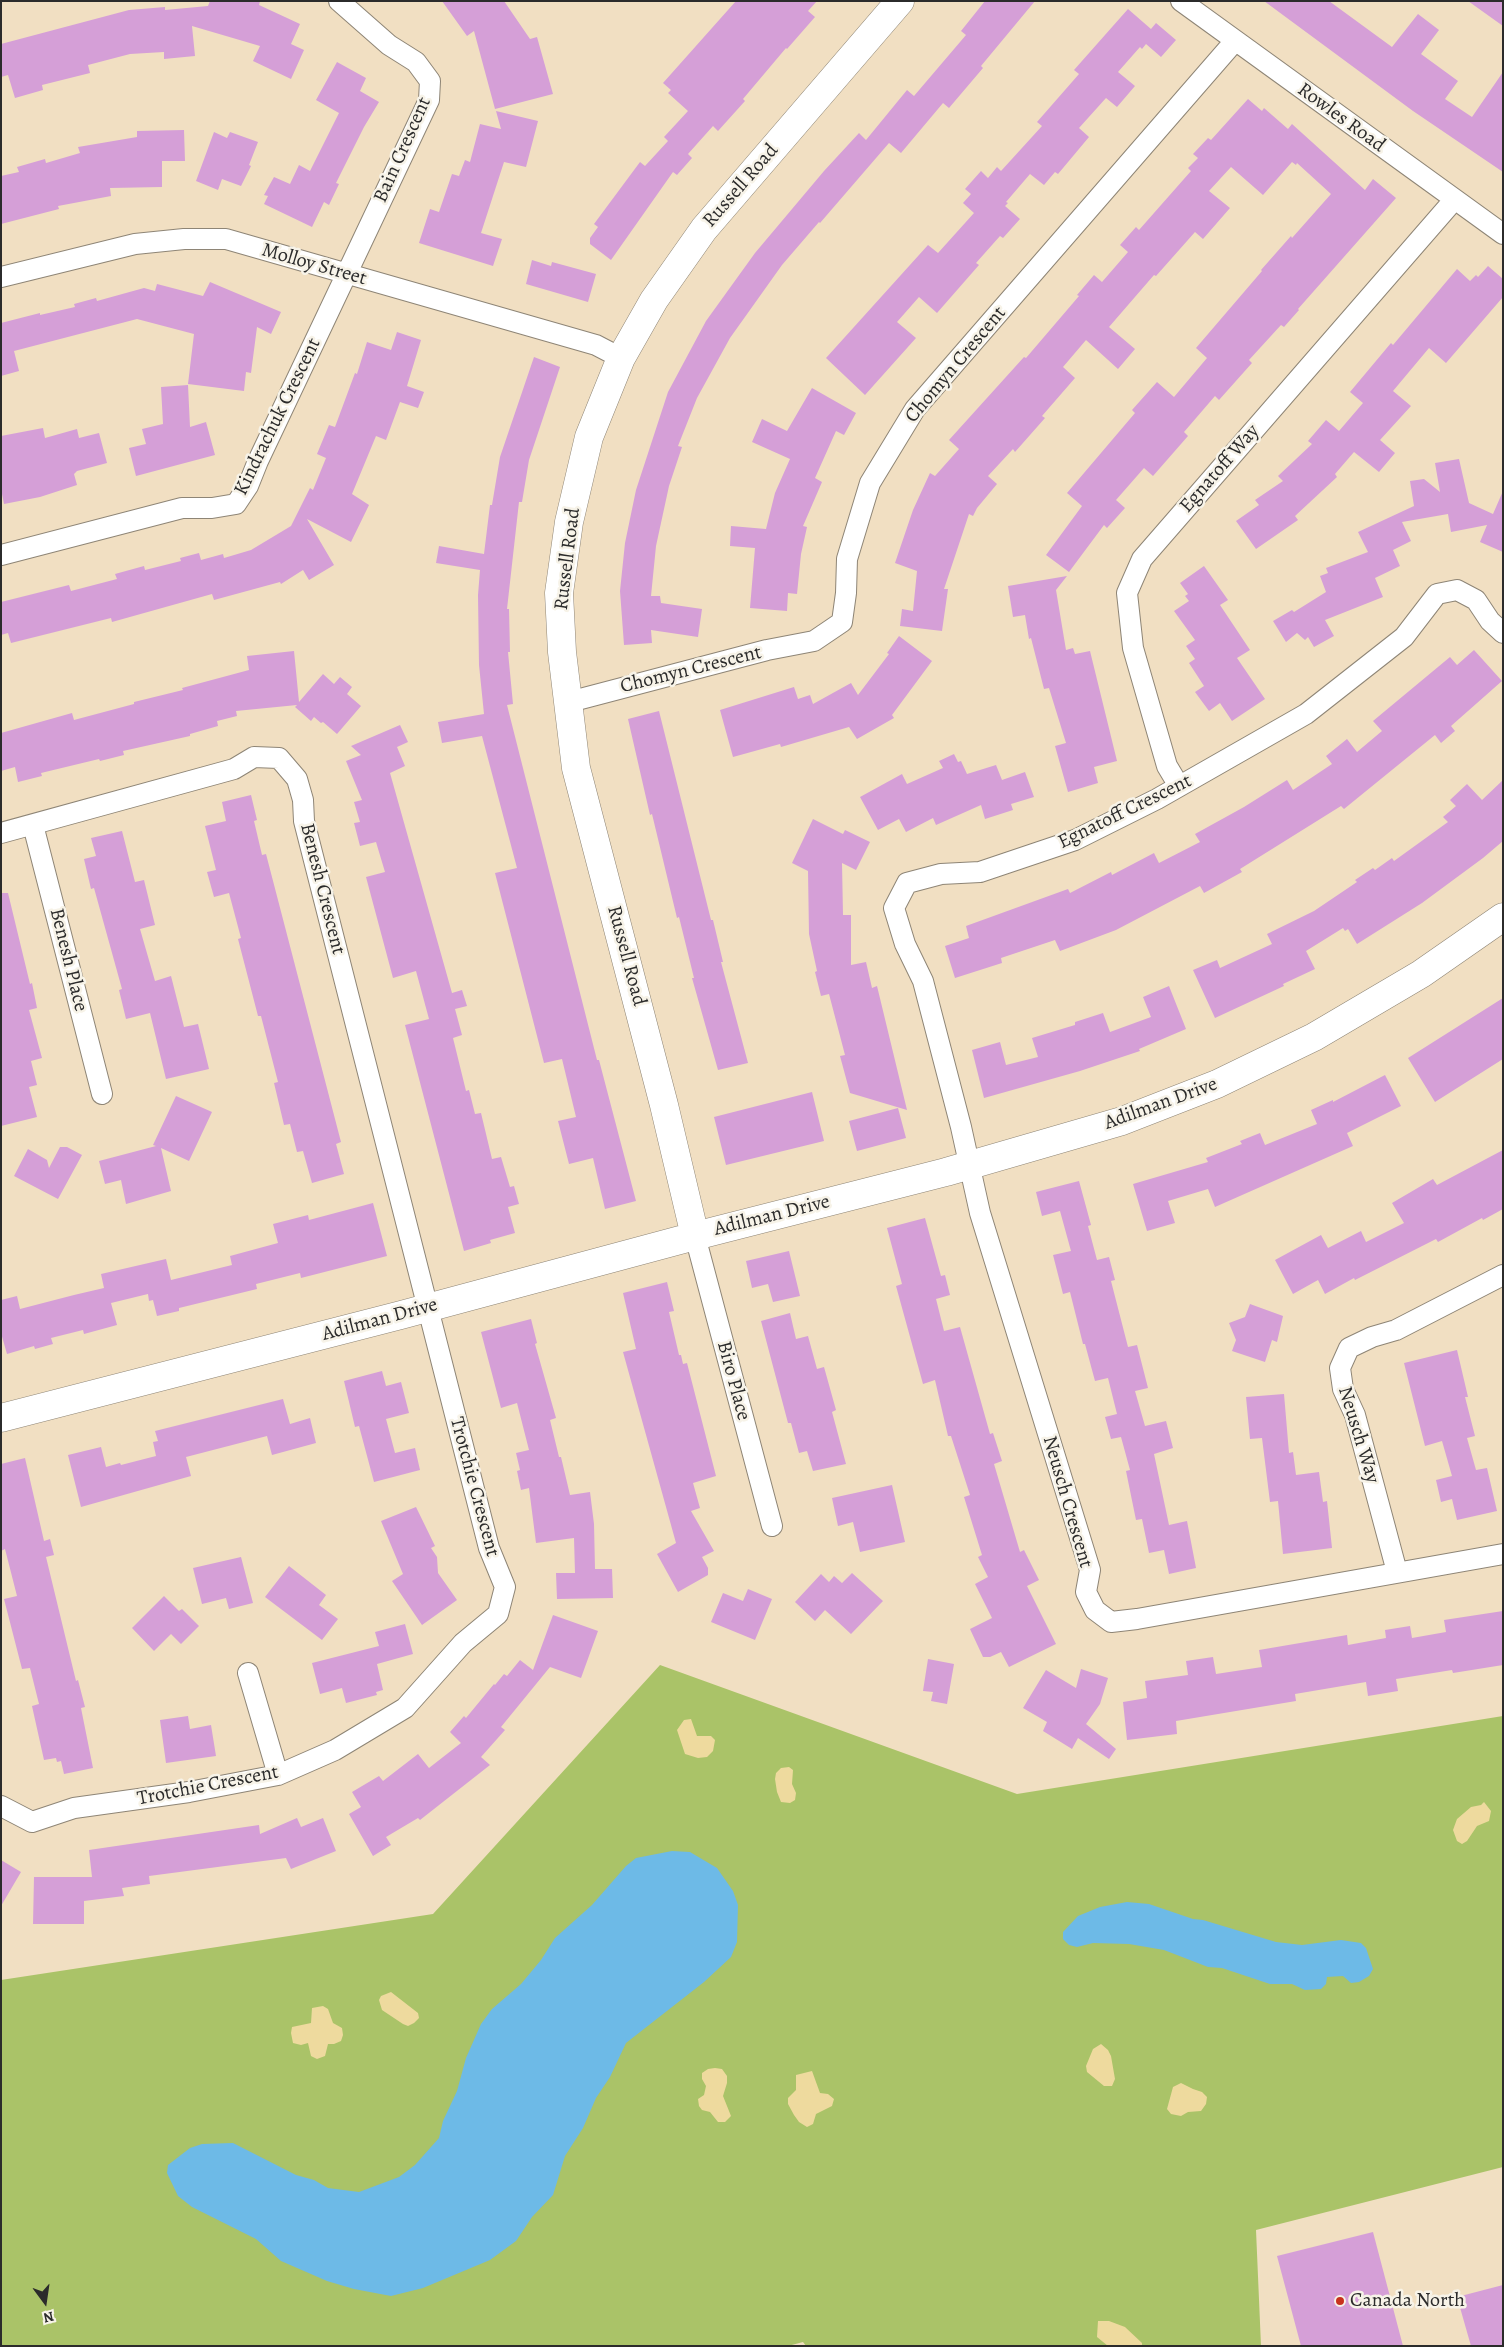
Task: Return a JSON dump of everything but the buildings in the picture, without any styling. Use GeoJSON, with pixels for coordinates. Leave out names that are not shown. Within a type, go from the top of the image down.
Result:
{"type":"FeatureCollection","features":[{"type":"Feature","properties":{"kind":"street","name":"Bain Crescent"},"geometry":{"type":"LineString","coordinates":[[339,1],[389,45],[416,62],[430,81],[429,100],[346,274]]}},
{"type":"Feature","properties":{"kind":"street","name":"Russell Road"},"geometry":{"type":"LineString","coordinates":[[695,1236],[664,1105],[576,768],[562,652],[559,593],[569,522],[589,437],[621,358],[654,300],[704,228],[900,1]]}},
{"type":"Feature","properties":{"kind":"street","name":"Rowles Road"},"geometry":{"type":"LineString","coordinates":[[1180,1],[1234,42],[1503,234]]}},
{"type":"Feature","properties":{"kind":"street","name":"Chomyn Crescent"},"geometry":{"type":"LineString","coordinates":[[569,702],[767,650],[814,641],[842,622],[846,592],[847,559],[870,483],[915,409],[1234,42]]}},
{"type":"Feature","properties":{"kind":"street","name":"Egnatoff Way"},"geometry":{"type":"LineString","coordinates":[[1179,786],[1167,766],[1133,648],[1127,593],[1142,559],[1454,200]]}},
{"type":"Feature","properties":{"kind":"street","name":"Molloy Street"},"geometry":{"type":"LineString","coordinates":[[1,277],[135,244],[184,239],[226,239],[596,345],[621,358]]}},
{"type":"Feature","properties":{"kind":"street","name":"Kindrachuk Crescent"},"geometry":{"type":"LineString","coordinates":[[1,555],[182,508],[212,508],[236,504],[248,486],[346,274]]}},
{"type":"Feature","properties":{"kind":"street","name":"Egnatoff Crescent"},"geometry":{"type":"LineString","coordinates":[[970,1165],[924,981],[905,944],[894,908],[907,882],[941,874],[980,872],[1075,840],[1179,786],[1306,714],[1404,637],[1437,594],[1457,590],[1476,600],[1490,621],[1503,634]]}},
{"type":"Feature","properties":{"kind":"street","name":"Benesh Crescent"},"geometry":{"type":"LineString","coordinates":[[1,833],[234,769],[254,757],[279,758],[297,779],[306,830],[428,1307]]}},
{"type":"Feature","properties":{"kind":"street","name":"Benesh Place"},"geometry":{"type":"LineString","coordinates":[[33,825],[102,1094]]}},
{"type":"Feature","properties":{"kind":"street","name":"Adilman Drive"},"geometry":{"type":"LineString","coordinates":[[1,1418],[970,1165],[1122,1120],[1217,1084],[1314,1037],[1421,974],[1503,917]]}},
{"type":"Feature","properties":{"kind":"street","name":"Neusch Crescent"},"geometry":{"type":"LineString","coordinates":[[970,1165],[980,1214],[1090,1570],[1086,1592],[1094,1610],[1111,1622],[1137,1619],[1503,1554]]}},
{"type":"Feature","properties":{"kind":"street","name":"Biro Place"},"geometry":{"type":"LineString","coordinates":[[695,1236],[772,1526]]}},
{"type":"Feature","properties":{"kind":"street","name":"Neusch Way"},"geometry":{"type":"LineString","coordinates":[[1397,1572],[1354,1415],[1343,1389],[1340,1368],[1349,1348],[1372,1337],[1396,1330],[1503,1275]]}},
{"type":"Feature","properties":{"kind":"street","name":"Trotchie Crescent"},"geometry":{"type":"LineString","coordinates":[[1,1806],[32,1822],[74,1808],[189,1792],[278,1775],[335,1750],[405,1708],[463,1643],[498,1614],[505,1587],[488,1548],[428,1307]]}},
{"type":"Feature","properties":{"kind":"street"},"geometry":{"type":"LineString","coordinates":[[248,1673],[278,1775]]}},
{"type":"Feature","properties":{"kind":"green space"},"geometry":{"type":"Polygon","coordinates":[[[660,1665],[1017,1794],[1503,1716],[1503,2167],[1256,2230],[1261,2346],[806,2346],[803,2342],[788,2346],[1,2346],[1,1980],[433,1914],[660,1665]]]}},
{"type":"Feature","properties":{"kind":"sand"},"geometry":{"type":"Polygon","coordinates":[[[691,1719],[697,1736],[711,1736],[715,1740],[713,1751],[707,1757],[698,1758],[685,1754],[677,1730],[684,1720],[691,1719]]]}},
{"type":"Feature","properties":{"kind":"sand"},"geometry":{"type":"Polygon","coordinates":[[[789,1767],[793,1770],[792,1784],[796,1793],[795,1800],[790,1803],[781,1802],[775,1779],[776,1773],[781,1768],[789,1767]]]}},
{"type":"Feature","properties":{"kind":"sand"},"geometry":{"type":"Polygon","coordinates":[[[1484,1802],[1491,1811],[1489,1821],[1477,1826],[1467,1841],[1462,1844],[1457,1841],[1453,1830],[1457,1819],[1471,1807],[1481,1805],[1484,1802]]]}},
{"type":"Feature","properties":{"kind":"sand"},"geometry":{"type":"Polygon","coordinates":[[[391,1992],[418,2013],[419,2018],[414,2023],[408,2026],[403,2024],[382,2010],[379,2000],[381,1996],[391,1992]]]}},
{"type":"Feature","properties":{"kind":"sand"},"geometry":{"type":"Polygon","coordinates":[[[323,2006],[328,2009],[333,2023],[342,2028],[343,2035],[341,2041],[328,2044],[325,2056],[317,2059],[311,2056],[308,2043],[301,2045],[293,2043],[291,2033],[292,2027],[311,2023],[312,2008],[323,2006]]]}},
{"type":"Feature","properties":{"kind":"sand"},"geometry":{"type":"Polygon","coordinates":[[[1101,2044],[1108,2050],[1111,2056],[1115,2079],[1112,2086],[1104,2086],[1087,2072],[1086,2066],[1093,2049],[1101,2044]]]}},
{"type":"Feature","properties":{"kind":"sand"},"geometry":{"type":"Polygon","coordinates":[[[708,2069],[722,2069],[727,2076],[723,2096],[731,2116],[725,2122],[718,2122],[710,2112],[702,2110],[699,2106],[698,2099],[704,2095],[706,2086],[702,2079],[702,2073],[708,2069]]]}},
{"type":"Feature","properties":{"kind":"sand"},"geometry":{"type":"Polygon","coordinates":[[[812,2071],[820,2093],[828,2094],[834,2099],[832,2106],[816,2114],[813,2124],[807,2127],[799,2122],[794,2115],[788,2104],[788,2098],[796,2090],[796,2075],[812,2071]]]}},
{"type":"Feature","properties":{"kind":"sand"},"geometry":{"type":"Polygon","coordinates":[[[1181,2083],[1202,2092],[1207,2097],[1206,2104],[1201,2111],[1188,2112],[1181,2116],[1171,2114],[1167,2109],[1173,2087],[1181,2083]]]}},
{"type":"Feature","properties":{"kind":"sand"},"geometry":{"type":"Polygon","coordinates":[[[1098,2321],[1109,2321],[1125,2327],[1142,2343],[1142,2346],[1108,2346],[1097,2337],[1098,2321]]]}},
{"type":"Feature","properties":{"kind":"water"},"geometry":{"type":"Polygon","coordinates":[[[672,1851],[690,1852],[717,1868],[733,1891],[738,1905],[737,1942],[731,1957],[704,1982],[626,2043],[610,2077],[596,2098],[583,2128],[565,2156],[553,2195],[532,2217],[516,2241],[490,2260],[423,2288],[391,2296],[354,2289],[327,2281],[281,2261],[256,2239],[192,2207],[178,2196],[167,2173],[168,2165],[190,2148],[202,2144],[233,2143],[296,2175],[314,2180],[328,2188],[359,2192],[399,2177],[415,2165],[439,2138],[443,2121],[457,2091],[466,2058],[481,2024],[492,2009],[521,1984],[541,1960],[555,1938],[592,1905],[626,1866],[636,1858],[672,1851]]]}},
{"type":"Feature","properties":{"kind":"water"},"geometry":{"type":"Polygon","coordinates":[[[1127,1902],[1149,1904],[1193,1919],[1203,1920],[1276,1942],[1302,1945],[1341,1940],[1361,1943],[1366,1948],[1373,1969],[1369,1976],[1359,1982],[1351,1983],[1343,1976],[1327,1977],[1326,1984],[1321,1989],[1305,1990],[1292,1984],[1270,1984],[1222,1968],[1208,1967],[1164,1950],[1129,1944],[1093,1943],[1077,1947],[1069,1945],[1063,1939],[1063,1932],[1078,1916],[1100,1907],[1127,1902]]]}},
{"type":"Feature","properties":{"kind":"place","name":"Canada North"},"geometry":{"type":"Point","coordinates":[1340,2301]}}]}
